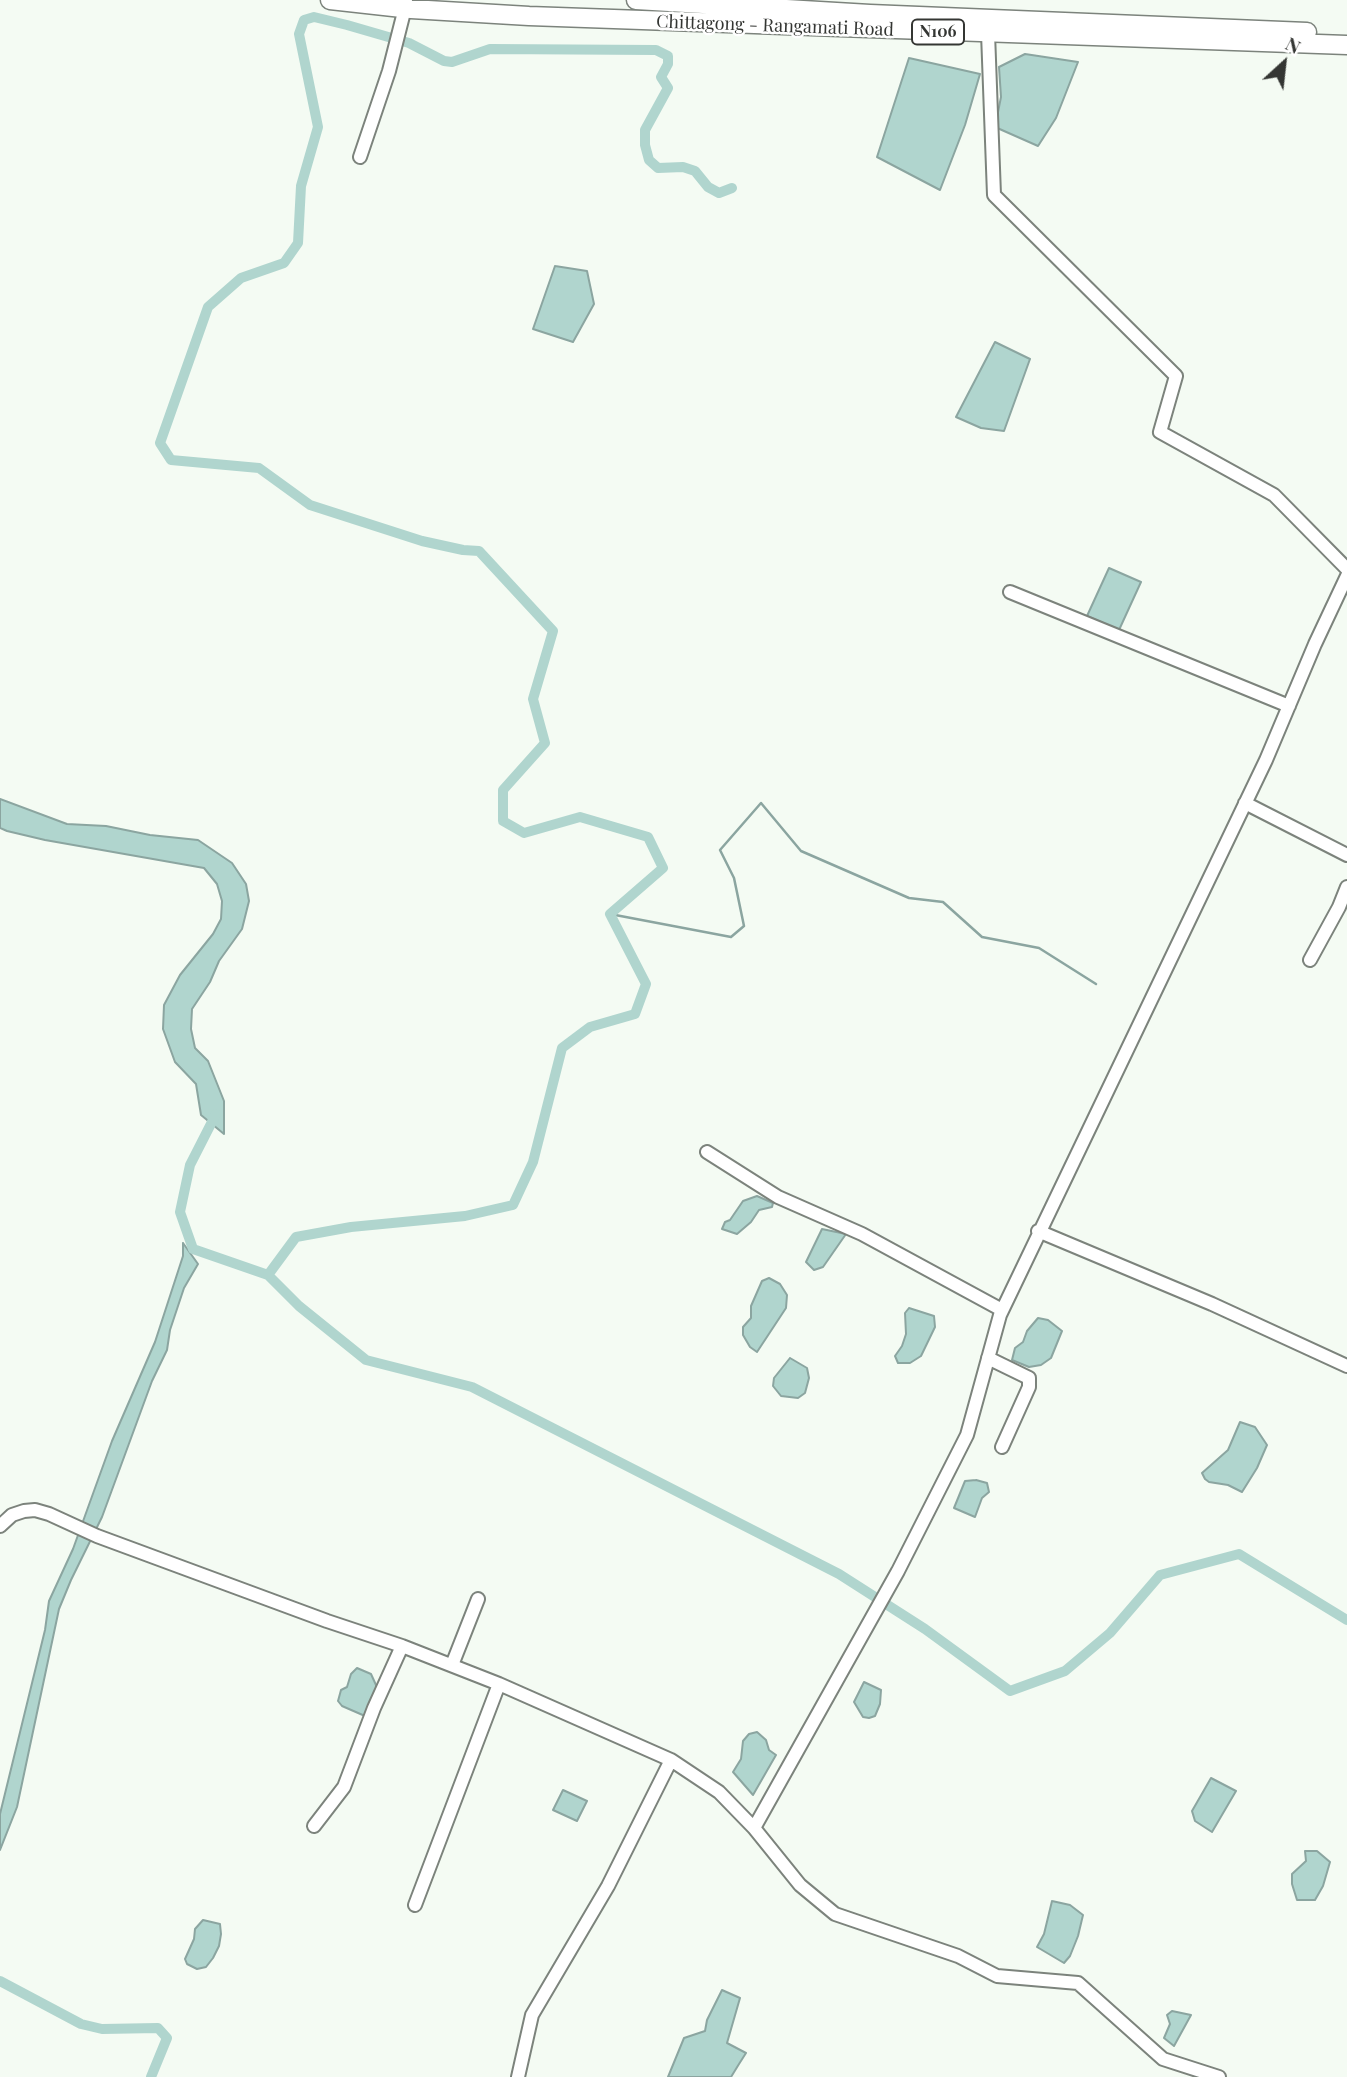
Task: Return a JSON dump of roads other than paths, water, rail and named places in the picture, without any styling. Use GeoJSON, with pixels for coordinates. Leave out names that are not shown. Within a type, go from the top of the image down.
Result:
{"type":"FeatureCollection","features":[{"type":"Feature","properties":{"kind":"highway","name":"Chittagong - Rangamati Road"},"geometry":{"type":"LineString","coordinates":[[330,0],[408,9],[529,16],[988,33],[1007,27],[1347,45]]}},
{"type":"Feature","properties":{"kind":"highway"},"geometry":{"type":"LineString","coordinates":[[636,0],[834,6],[1007,27],[1347,34]]}},
{"type":"Feature","properties":{"kind":"street"},"geometry":{"type":"LineString","coordinates":[[360,157],[408,9]]}},
{"type":"Feature","properties":{"kind":"street"},"geometry":{"type":"LineString","coordinates":[[988,33],[994,195],[1176,376],[1160,432],[1274,495],[1347,569]]}},
{"type":"Feature","properties":{"kind":"street"},"geometry":{"type":"LineString","coordinates":[[754,1828],[898,1571],[967,1435],[1002,1310],[1245,803],[1347,576]]}},
{"type":"Feature","properties":{"kind":"street"},"geometry":{"type":"LineString","coordinates":[[1010,592],[1289,706]]}},
{"type":"Feature","properties":{"kind":"street"},"geometry":{"type":"LineString","coordinates":[[1245,803],[1347,855]]}},
{"type":"Feature","properties":{"kind":"street"},"geometry":{"type":"LineString","coordinates":[[1310,960],[1347,887]]}},
{"type":"Feature","properties":{"kind":"street"},"geometry":{"type":"LineString","coordinates":[[707,1152],[778,1197],[862,1234],[1002,1310]]}},
{"type":"Feature","properties":{"kind":"street"},"geometry":{"type":"LineString","coordinates":[[1038,1231],[1212,1304],[1347,1366]]}},
{"type":"Feature","properties":{"kind":"street"},"geometry":{"type":"LineString","coordinates":[[988,1358],[1028,1378],[1029,1387],[1002,1447]]}},
{"type":"Feature","properties":{"kind":"street"},"geometry":{"type":"LineString","coordinates":[[0,1526],[12,1516],[35,1510],[97,1536],[452,1665],[671,1760],[719,1792],[754,1828],[800,1885],[835,1914],[958,1956],[997,1976],[1078,1983],[1163,2059],[1219,2077]]}},
{"type":"Feature","properties":{"kind":"street"},"geometry":{"type":"LineString","coordinates":[[452,1665],[478,1599]]}},
{"type":"Feature","properties":{"kind":"street"},"geometry":{"type":"LineString","coordinates":[[314,1826],[344,1787],[374,1708],[402,1646]]}},
{"type":"Feature","properties":{"kind":"street"},"geometry":{"type":"LineString","coordinates":[[415,1905],[499,1684]]}},
{"type":"Feature","properties":{"kind":"street"},"geometry":{"type":"LineString","coordinates":[[518,2077],[532,2015],[608,1886],[671,1760]]}},
{"type":"Feature","properties":{"kind":"water"},"geometry":{"type":"Polygon","coordinates":[[[1025,54],[1078,62],[1056,118],[1038,146],[995,127],[1001,97],[999,67],[1025,54]]]}},
{"type":"Feature","properties":{"kind":"water"},"geometry":{"type":"Polygon","coordinates":[[[909,58],[980,74],[965,125],[940,190],[877,157],[909,58]]]}},
{"type":"Feature","properties":{"kind":"water"},"geometry":{"type":"Polygon","coordinates":[[[555,266],[587,271],[594,304],[573,342],[533,329],[555,266]]]}},
{"type":"Feature","properties":{"kind":"water"},"geometry":{"type":"Polygon","coordinates":[[[995,342],[1030,359],[1004,431],[981,428],[956,417],[995,342]]]}},
{"type":"Feature","properties":{"kind":"water"},"geometry":{"type":"Polygon","coordinates":[[[1109,568],[1141,582],[1119,630],[1087,616],[1109,568]]]}},
{"type":"Feature","properties":{"kind":"water"},"geometry":{"type":"Polygon","coordinates":[[[0,799],[67,824],[106,826],[150,835],[198,840],[232,863],[246,884],[249,901],[242,929],[219,961],[210,982],[192,1009],[191,1029],[195,1048],[208,1061],[224,1101],[224,1134],[201,1115],[196,1084],[175,1062],[163,1029],[164,1005],[180,975],[213,934],[221,919],[222,901],[217,884],[204,868],[7,831],[0,828],[0,799]]]}},
{"type":"Feature","properties":{"kind":"water"},"geometry":{"type":"Polygon","coordinates":[[[757,1196],[773,1203],[772,1207],[759,1210],[751,1222],[737,1234],[722,1229],[743,1201],[757,1196]]]}},
{"type":"Feature","properties":{"kind":"water"},"geometry":{"type":"Polygon","coordinates":[[[822,1229],[846,1234],[823,1267],[814,1270],[806,1262],[822,1229]]]}},
{"type":"Feature","properties":{"kind":"water"},"geometry":{"type":"Polygon","coordinates":[[[183,1243],[198,1264],[184,1288],[170,1330],[167,1350],[152,1381],[102,1517],[59,1609],[17,1807],[0,1850],[0,1814],[45,1630],[49,1601],[73,1549],[112,1441],[155,1342],[183,1256],[183,1243]]]}},
{"type":"Feature","properties":{"kind":"water"},"geometry":{"type":"Polygon","coordinates":[[[769,1278],[780,1284],[787,1295],[786,1308],[757,1352],[750,1347],[743,1335],[743,1327],[751,1318],[751,1306],[762,1281],[769,1278]]]}},
{"type":"Feature","properties":{"kind":"water"},"geometry":{"type":"Polygon","coordinates":[[[909,1308],[934,1316],[935,1327],[921,1356],[910,1363],[898,1363],[895,1356],[906,1334],[905,1313],[909,1308]]]}},
{"type":"Feature","properties":{"kind":"water"},"geometry":{"type":"Polygon","coordinates":[[[1038,1318],[1048,1320],[1062,1331],[1051,1358],[1041,1365],[1029,1367],[1012,1360],[1015,1348],[1023,1342],[1027,1331],[1038,1318]]]}},
{"type":"Feature","properties":{"kind":"water"},"geometry":{"type":"Polygon","coordinates":[[[790,1358],[807,1368],[809,1378],[805,1393],[798,1398],[781,1396],[773,1386],[774,1378],[790,1358]]]}},
{"type":"Feature","properties":{"kind":"water"},"geometry":{"type":"Polygon","coordinates":[[[1240,1422],[1255,1427],[1267,1445],[1242,1492],[1228,1485],[1209,1482],[1202,1473],[1228,1450],[1240,1422]]]}},
{"type":"Feature","properties":{"kind":"water"},"geometry":{"type":"Polygon","coordinates":[[[965,1481],[987,1483],[989,1492],[982,1498],[975,1517],[954,1508],[965,1481]]]}},
{"type":"Feature","properties":{"kind":"water"},"geometry":{"type":"Polygon","coordinates":[[[357,1668],[371,1674],[376,1685],[376,1694],[365,1716],[342,1706],[338,1701],[341,1690],[347,1687],[351,1674],[357,1668]]]}},
{"type":"Feature","properties":{"kind":"water"},"geometry":{"type":"Polygon","coordinates":[[[864,1682],[881,1690],[880,1704],[875,1716],[869,1718],[863,1717],[854,1702],[864,1682]]]}},
{"type":"Feature","properties":{"kind":"water"},"geometry":{"type":"Polygon","coordinates":[[[757,1732],[766,1740],[769,1750],[776,1755],[753,1795],[733,1772],[741,1759],[743,1741],[749,1734],[757,1732]]]}},
{"type":"Feature","properties":{"kind":"water"},"geometry":{"type":"Polygon","coordinates":[[[1211,1778],[1236,1791],[1212,1832],[1195,1821],[1192,1811],[1211,1778]]]}},
{"type":"Feature","properties":{"kind":"water"},"geometry":{"type":"Polygon","coordinates":[[[563,1790],[587,1801],[577,1821],[553,1810],[563,1790]]]}},
{"type":"Feature","properties":{"kind":"water"},"geometry":{"type":"Polygon","coordinates":[[[1305,1851],[1317,1851],[1330,1862],[1323,1886],[1315,1900],[1297,1900],[1292,1884],[1292,1874],[1306,1861],[1305,1851]]]}},
{"type":"Feature","properties":{"kind":"water"},"geometry":{"type":"Polygon","coordinates":[[[1052,1901],[1070,1905],[1083,1915],[1078,1936],[1070,1956],[1064,1963],[1037,1947],[1044,1934],[1052,1901]]]}},
{"type":"Feature","properties":{"kind":"water"},"geometry":{"type":"Polygon","coordinates":[[[203,1920],[220,1924],[221,1934],[213,1958],[206,1967],[197,1969],[187,1964],[185,1959],[194,1939],[195,1929],[203,1920]]]}},
{"type":"Feature","properties":{"kind":"water"},"geometry":{"type":"Polygon","coordinates":[[[722,1990],[740,1998],[727,2043],[746,2053],[731,2077],[668,2077],[684,2038],[705,2031],[707,2020],[722,1990]]]}},
{"type":"Feature","properties":{"kind":"water"},"geometry":{"type":"Polygon","coordinates":[[[1172,2011],[1191,2015],[1174,2046],[1164,2038],[1170,2024],[1167,2015],[1172,2011]]]}},
{"type":"Feature","properties":{"kind":"waterway"},"geometry":{"type":"LineString","coordinates":[[268,1275],[296,1237],[351,1227],[465,1216],[513,1205],[533,1162],[562,1048],[590,1027],[635,1014],[646,984],[610,914],[663,868],[648,837],[580,817],[524,833],[503,821],[503,790],[545,743],[533,699],[553,631],[479,551],[422,541],[310,505],[259,468],[171,460],[160,443],[208,307],[241,278],[284,263],[298,243],[301,186],[318,127],[299,34],[304,20],[314,17],[347,25],[409,43],[444,61],[452,62],[490,49],[656,50],[668,56],[668,64],[661,77],[668,88],[645,130],[649,160],[658,168],[683,167],[695,171],[708,187],[719,193],[732,188]]}},
{"type":"Feature","properties":{"kind":"waterway"},"geometry":{"type":"LineString","coordinates":[[610,914],[731,937],[744,926],[734,878],[720,850],[761,803],[801,851],[909,898],[943,902],[982,937],[1039,948],[1096,984]]}},
{"type":"Feature","properties":{"kind":"waterway"},"geometry":{"type":"LineString","coordinates":[[216,1114],[190,1165],[180,1212],[193,1249],[268,1275],[299,1306],[366,1360],[472,1387],[839,1574],[925,1629],[1010,1691],[1065,1671],[1110,1633],[1160,1575],[1239,1554],[1347,1620]]}},
{"type":"Feature","properties":{"kind":"waterway"},"geometry":{"type":"LineString","coordinates":[[0,1981],[81,2024],[102,2029],[158,2028],[167,2038],[151,2077]]}}]}
